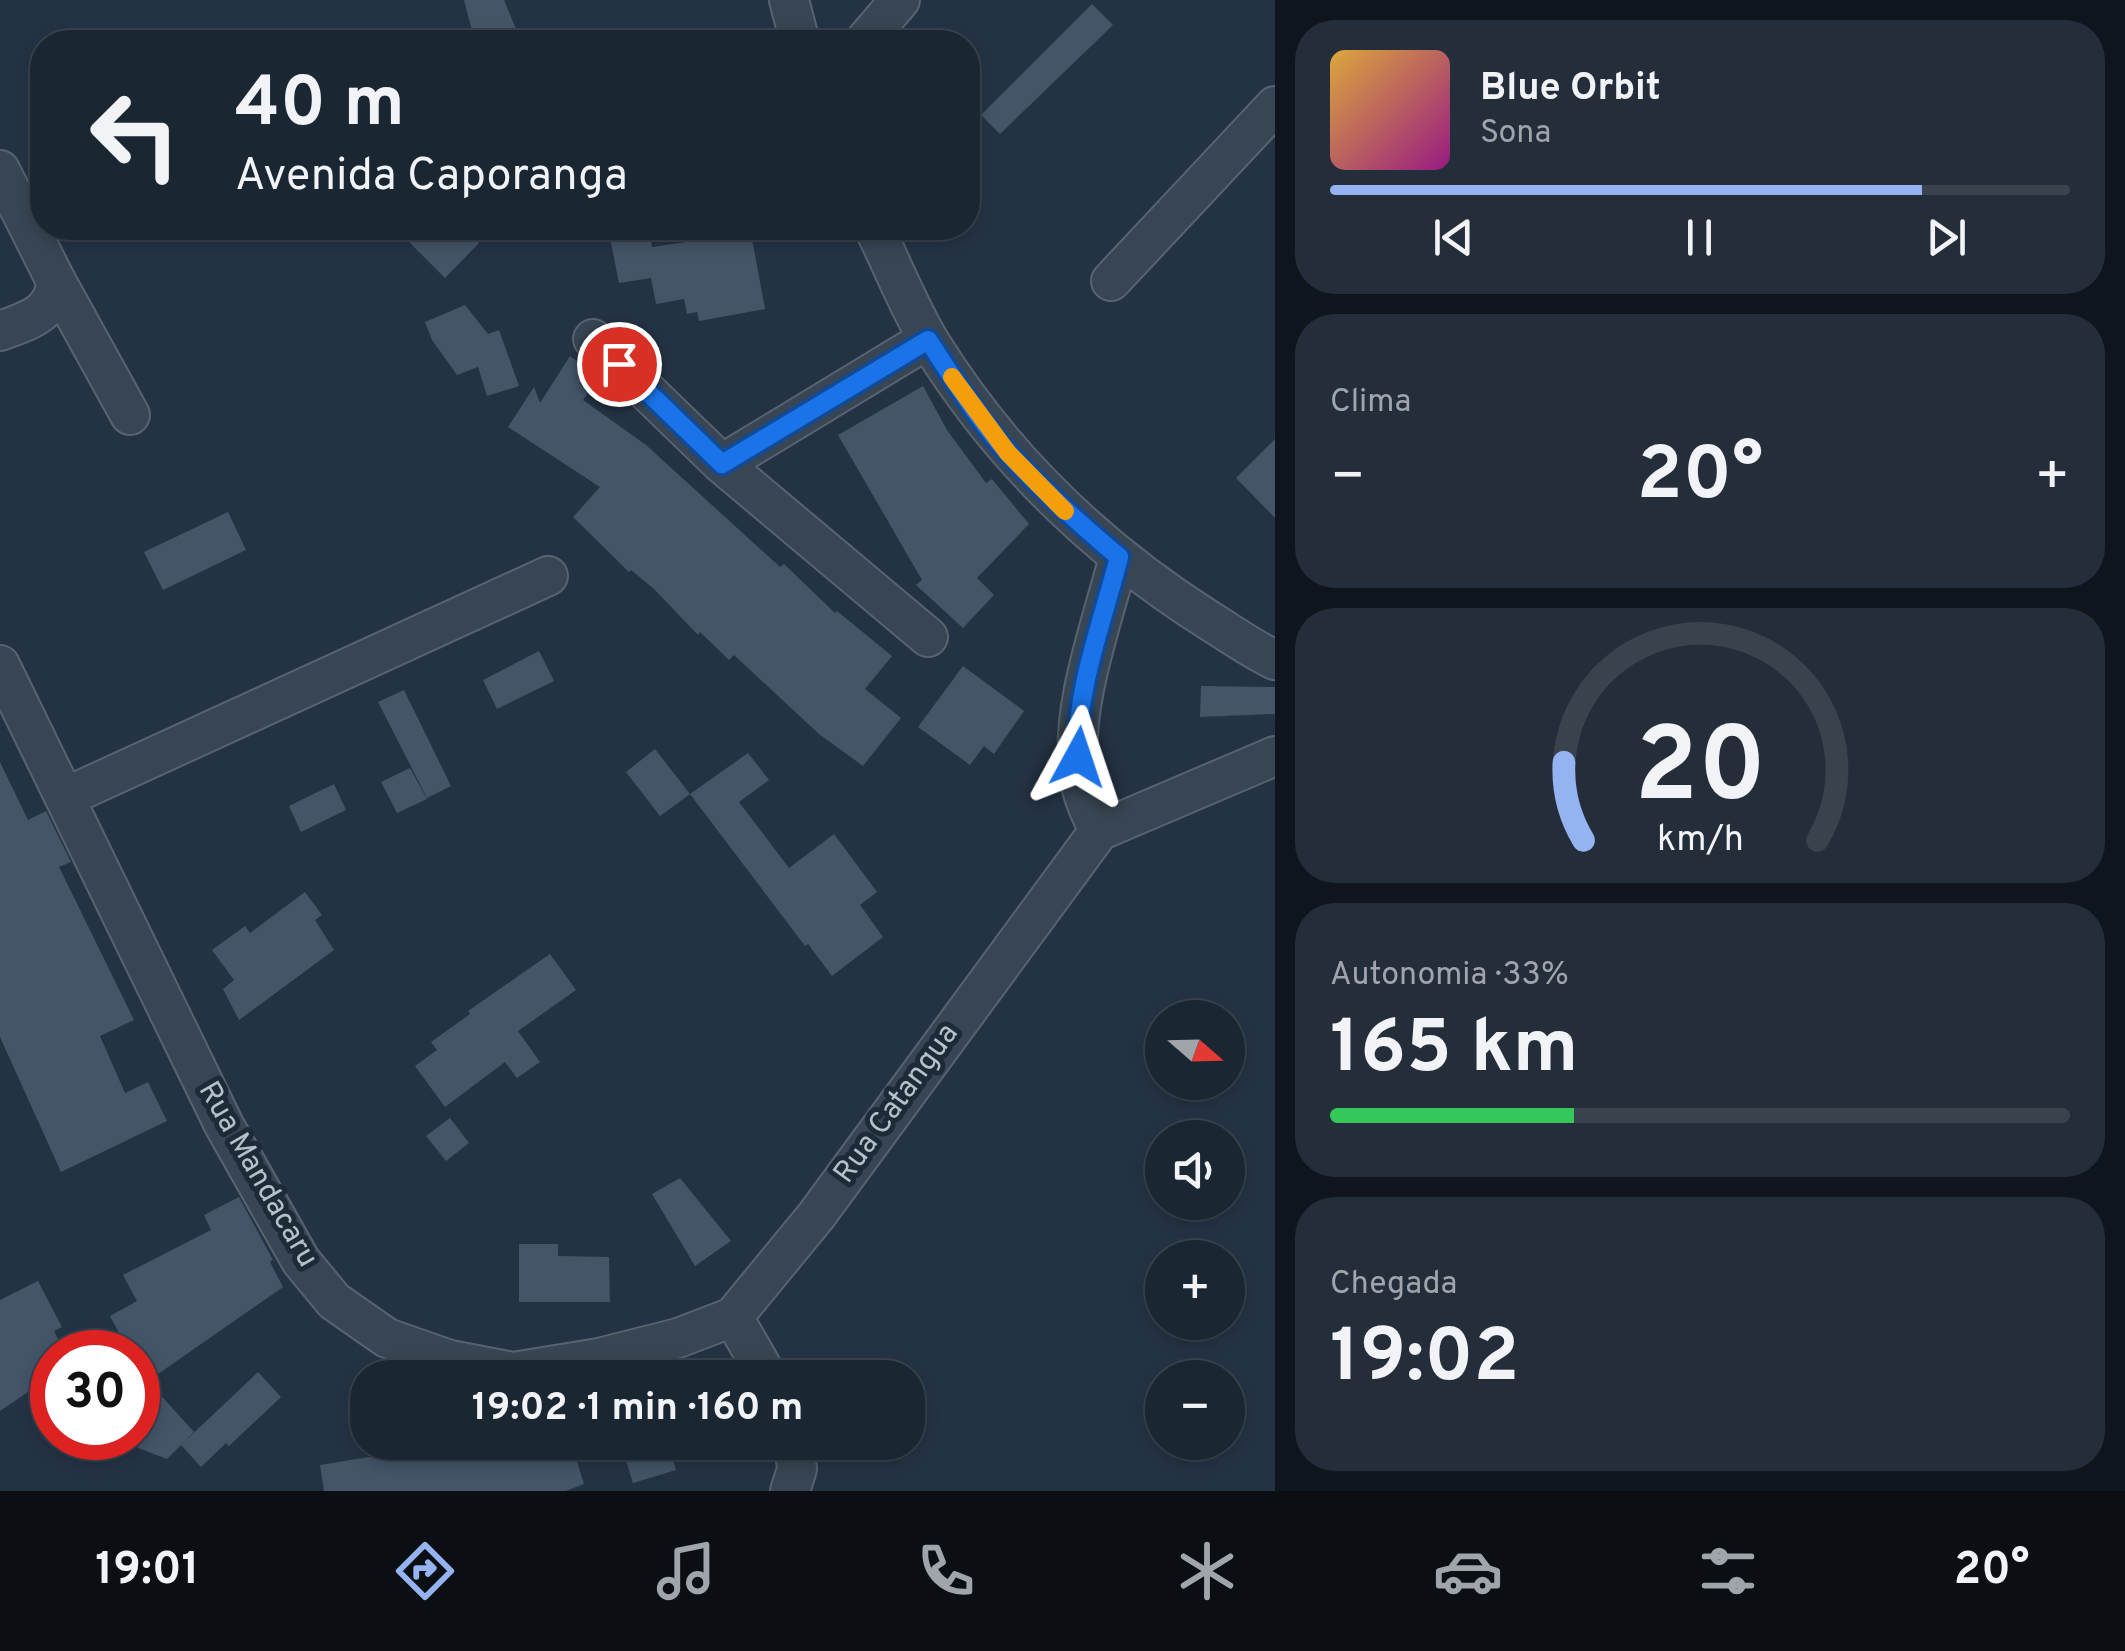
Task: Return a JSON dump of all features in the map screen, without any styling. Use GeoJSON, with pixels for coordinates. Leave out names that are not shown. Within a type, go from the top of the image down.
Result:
{"type":"FeatureCollection","features":[{"type":"Feature","properties":{"kind":"street"},"geometry":{"type":"LineString","coordinates":[[789,0],[797,30]]}},
{"type":"Feature","properties":{"kind":"street"},"geometry":{"type":"LineString","coordinates":[[874,30],[900,0]]}},
{"type":"Feature","properties":{"kind":"street"},"geometry":{"type":"LineString","coordinates":[[1111,282],[1275,106]]}},
{"type":"Feature","properties":{"kind":"street"},"geometry":{"type":"LineString","coordinates":[[0,170],[30,227]]}},
{"type":"Feature","properties":{"kind":"street"},"geometry":{"type":"LineString","coordinates":[[36,240],[130,415]]}},
{"type":"Feature","properties":{"kind":"street"},"geometry":{"type":"LineString","coordinates":[[880,240],[928,340],[1008,453],[1062,509],[1119,557],[1179,602],[1271,652]]}},
{"type":"Feature","properties":{"kind":"street"},"geometry":{"type":"LineString","coordinates":[[0,331],[50,307],[56,295],[56,281]]}},
{"type":"Feature","properties":{"kind":"street"},"geometry":{"type":"LineString","coordinates":[[593,339],[722,464],[928,637]]}},
{"type":"Feature","properties":{"kind":"street"},"geometry":{"type":"LineString","coordinates":[[722,464],[928,340]]}},
{"type":"Feature","properties":{"kind":"street"},"geometry":{"type":"LineString","coordinates":[[1119,557],[1078,736],[1080,778],[1099,831],[1275,756]]}},
{"type":"Feature","properties":{"kind":"street"},"geometry":{"type":"LineString","coordinates":[[66,797],[548,576]]}},
{"type":"Feature","properties":{"kind":"street","name":"Rua Mandacaru"},"geometry":{"type":"LineString","coordinates":[[0,665],[224,1125],[301,1261],[334,1301],[388,1338],[450,1360],[513,1372],[598,1358],[678,1338],[733,1317]]}},
{"type":"Feature","properties":{"kind":"street","name":"Rua Catangua"},"geometry":{"type":"LineString","coordinates":[[733,1317],[816,1216],[1099,831]]}},
{"type":"Feature","properties":{"kind":"street"},"geometry":{"type":"LineString","coordinates":[[733,1317],[758,1360]]}},
{"type":"Feature","properties":{"kind":"street"},"geometry":{"type":"LineString","coordinates":[[790,1491],[798,1469],[797,1460]]}},
{"type":"Feature","properties":{"kind":"building"},"geometry":{"type":"Polygon","coordinates":[[[464,0],[504,0],[516,29],[514,30],[472,30],[464,0]]]}},
{"type":"Feature","properties":{"kind":"building"},"geometry":{"type":"Polygon","coordinates":[[[1092,4],[1113,25],[1000,134],[981,115],[1092,4]]]}},
{"type":"Feature","properties":{"kind":"building"},"geometry":{"type":"Polygon","coordinates":[[[407,240],[479,243],[445,278],[407,240]]]}},
{"type":"Feature","properties":{"kind":"building"},"geometry":{"type":"Polygon","coordinates":[[[610,240],[651,240],[652,247],[699,240],[752,240],[765,309],[699,321],[697,312],[687,314],[684,299],[656,304],[651,278],[619,283],[610,240]]]}},
{"type":"Feature","properties":{"kind":"building"},"geometry":{"type":"Polygon","coordinates":[[[465,305],[488,334],[499,330],[519,386],[487,396],[478,367],[457,375],[432,340],[425,322],[465,305]]]}},
{"type":"Feature","properties":{"kind":"building"},"geometry":{"type":"Polygon","coordinates":[[[570,356],[599,376],[583,400],[646,445],[780,567],[784,564],[835,613],[892,656],[865,689],[901,718],[863,766],[819,734],[734,655],[729,660],[700,632],[698,635],[654,589],[629,572],[573,517],[600,487],[508,427],[534,387],[540,403],[570,356]]]}},
{"type":"Feature","properties":{"kind":"building"},"geometry":{"type":"Polygon","coordinates":[[[923,386],[947,430],[986,483],[992,479],[1029,524],[977,578],[994,595],[963,628],[916,585],[922,580],[838,435],[923,386]]]}},
{"type":"Feature","properties":{"kind":"building"},"geometry":{"type":"Polygon","coordinates":[[[1275,439],[1275,518],[1236,478],[1275,439]]]}},
{"type":"Feature","properties":{"kind":"building"},"geometry":{"type":"Polygon","coordinates":[[[228,512],[246,550],[163,590],[144,552],[228,512]]]}},
{"type":"Feature","properties":{"kind":"building"},"geometry":{"type":"Polygon","coordinates":[[[539,651],[554,681],[497,709],[483,680],[539,651]]]}},
{"type":"Feature","properties":{"kind":"building"},"geometry":{"type":"Polygon","coordinates":[[[963,666],[1024,711],[994,754],[984,746],[970,765],[918,727],[963,666]]]}},
{"type":"Feature","properties":{"kind":"building"},"geometry":{"type":"Polygon","coordinates":[[[1201,686],[1275,687],[1275,714],[1200,717],[1201,686]]]}},
{"type":"Feature","properties":{"kind":"building"},"geometry":{"type":"Polygon","coordinates":[[[404,690],[451,786],[427,798],[378,702],[404,690]]]}},
{"type":"Feature","properties":{"kind":"building"},"geometry":{"type":"Polygon","coordinates":[[[655,749],[690,794],[660,816],[626,772],[655,749]]]}},
{"type":"Feature","properties":{"kind":"building"},"geometry":{"type":"Polygon","coordinates":[[[748,753],[769,780],[739,802],[789,868],[834,834],[877,892],[860,905],[883,937],[832,976],[690,794],[748,753]]]}},
{"type":"Feature","properties":{"kind":"building"},"geometry":{"type":"Polygon","coordinates":[[[0,762],[28,820],[46,811],[71,862],[59,867],[134,1020],[100,1036],[125,1093],[148,1082],[167,1121],[61,1172],[0,1037],[0,762]]]}},
{"type":"Feature","properties":{"kind":"building"},"geometry":{"type":"Polygon","coordinates":[[[410,768],[427,799],[397,813],[381,782],[410,768]]]}},
{"type":"Feature","properties":{"kind":"building"},"geometry":{"type":"Polygon","coordinates":[[[334,784],[346,810],[301,832],[289,806],[334,784]]]}},
{"type":"Feature","properties":{"kind":"building"},"geometry":{"type":"Polygon","coordinates":[[[305,892],[322,915],[315,920],[334,950],[239,1020],[223,989],[234,980],[212,950],[245,926],[250,933],[305,892]]]}},
{"type":"Feature","properties":{"kind":"building"},"geometry":{"type":"Polygon","coordinates":[[[550,954],[576,990],[518,1031],[540,1062],[517,1078],[505,1062],[445,1107],[415,1066],[437,1050],[431,1042],[550,954]]]}},
{"type":"Feature","properties":{"kind":"building"},"geometry":{"type":"Polygon","coordinates":[[[450,1118],[469,1143],[446,1161],[426,1136],[450,1118]]]}},
{"type":"Feature","properties":{"kind":"building"},"geometry":{"type":"Polygon","coordinates":[[[680,1178],[731,1241],[695,1266],[652,1194],[680,1178]]]}},
{"type":"Feature","properties":{"kind":"building"},"geometry":{"type":"Polygon","coordinates":[[[239,1197],[283,1287],[160,1373],[160,1330],[117,1330],[110,1316],[137,1301],[123,1275],[211,1230],[204,1215],[239,1197]]]}},
{"type":"Feature","properties":{"kind":"building"},"geometry":{"type":"Polygon","coordinates":[[[519,1244],[558,1244],[558,1256],[609,1257],[610,1302],[519,1302],[519,1244]]]}},
{"type":"Feature","properties":{"kind":"building"},"geometry":{"type":"Polygon","coordinates":[[[38,1281],[62,1327],[30,1330],[30,1391],[0,1411],[0,1300],[38,1281]]]}},
{"type":"Feature","properties":{"kind":"building"},"geometry":{"type":"Polygon","coordinates":[[[258,1372],[281,1397],[201,1467],[181,1445],[258,1372]]]}},
{"type":"Feature","properties":{"kind":"building"},"geometry":{"type":"Polygon","coordinates":[[[160,1394],[194,1432],[167,1459],[160,1456],[160,1394]]]}},
{"type":"Feature","properties":{"kind":"building"},"geometry":{"type":"Polygon","coordinates":[[[350,1460],[577,1460],[584,1484],[566,1491],[324,1491],[320,1465],[350,1460]]]}},
{"type":"Feature","properties":{"kind":"building"},"geometry":{"type":"Polygon","coordinates":[[[626,1460],[673,1460],[676,1470],[633,1483],[626,1460]]]}},
{"type":"Feature","properties":{"kind":"slow traffic"},"geometry":{"type":"LineString","coordinates":[[952,377],[1008,453],[1065,511]]}},
{"type":"Feature","properties":{"kind":"route"},"geometry":{"type":"LineString","coordinates":[[619,364],[722,464],[928,340],[1008,453],[1062,509],[1119,557],[1086,690],[1078,757]]}}]}
